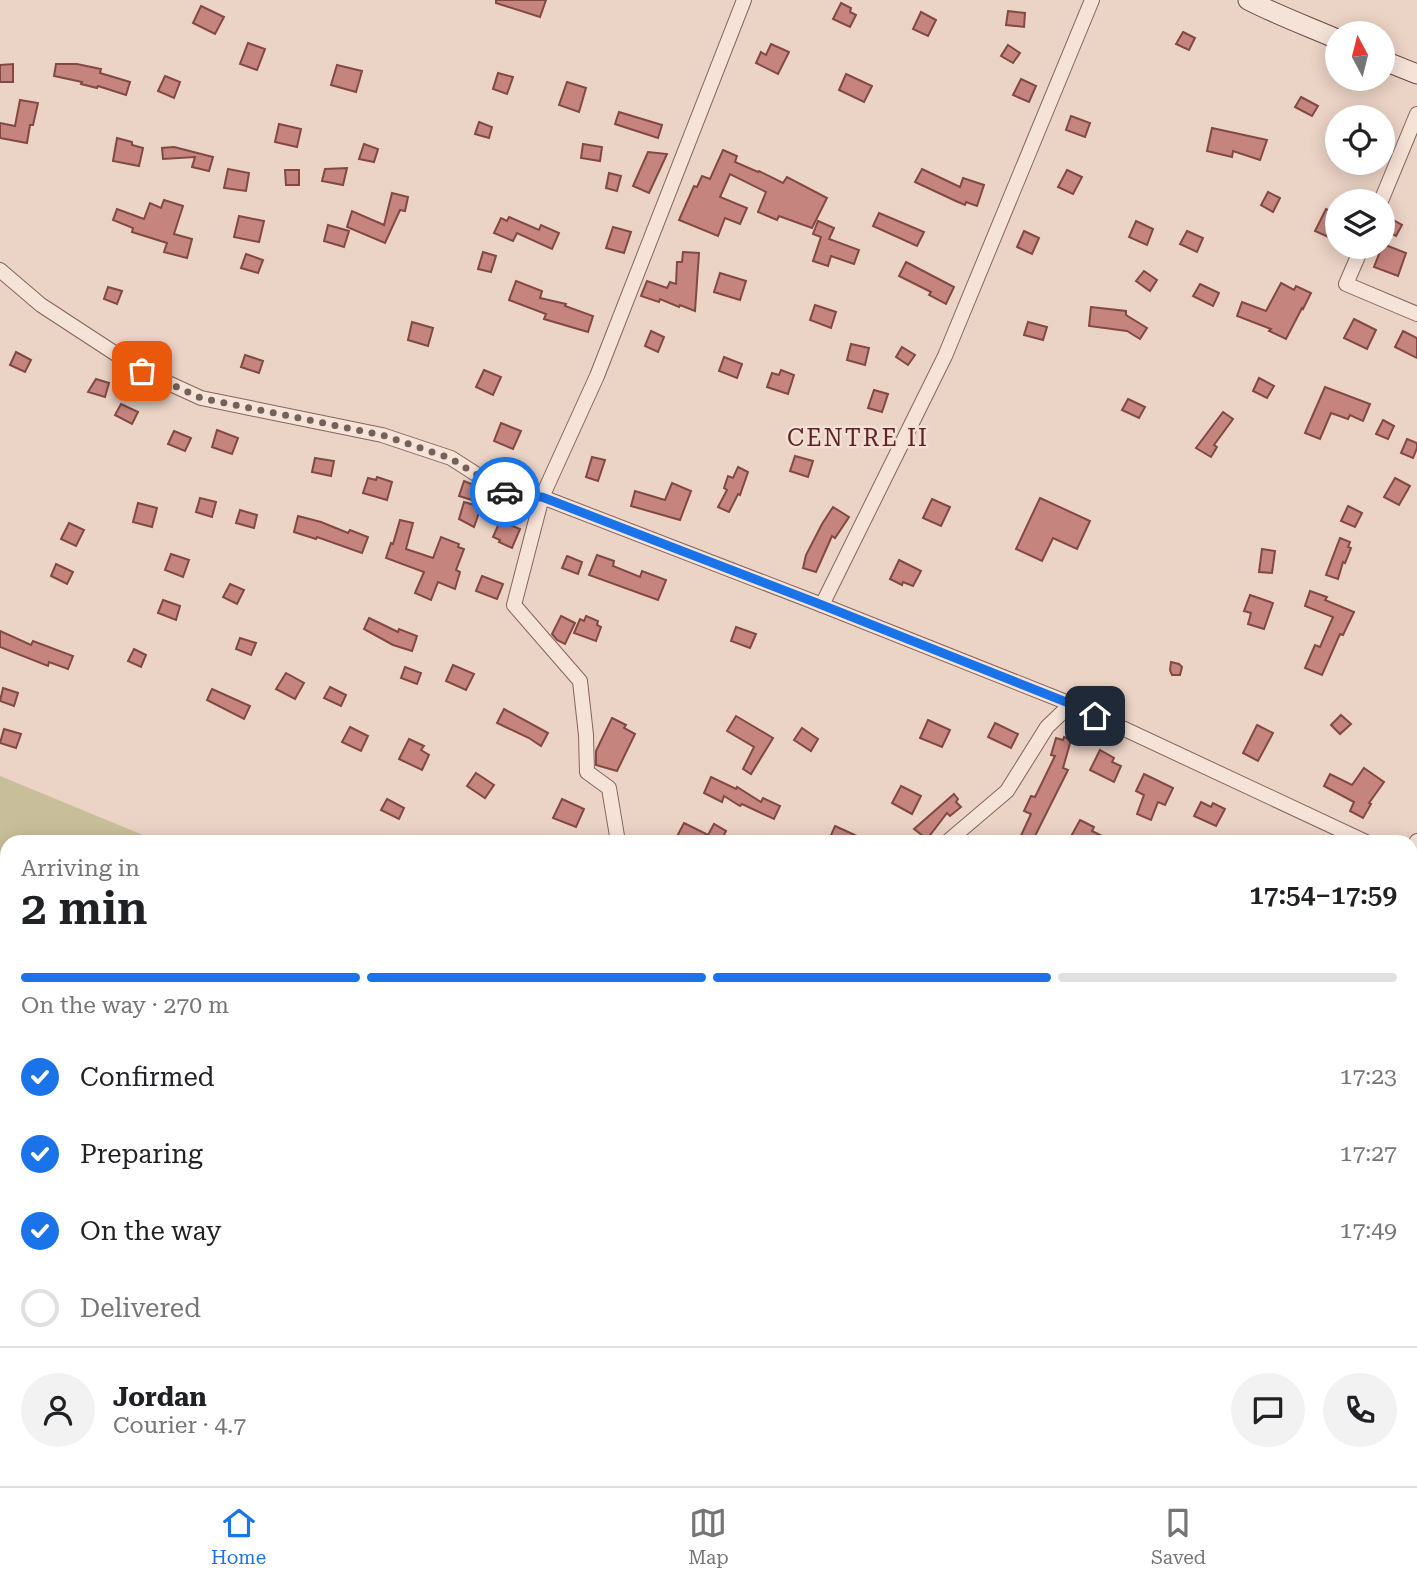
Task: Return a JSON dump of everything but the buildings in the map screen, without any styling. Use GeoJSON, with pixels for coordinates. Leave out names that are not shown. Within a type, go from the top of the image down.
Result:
{"type":"FeatureCollection","features":[{"type":"Feature","properties":{"kind":"street"},"geometry":{"type":"LineString","coordinates":[[617,835],[609,788],[587,772],[580,681],[514,605],[542,497],[597,376],[744,0]]}},
{"type":"Feature","properties":{"kind":"street"},"geometry":{"type":"LineString","coordinates":[[822,605],[946,356],[1093,0]]}},
{"type":"Feature","properties":{"kind":"street"},"geometry":{"type":"LineString","coordinates":[[1248,0],[1273,6],[1325,34]]}},
{"type":"Feature","properties":{"kind":"street"},"geometry":{"type":"LineString","coordinates":[[1395,65],[1417,74]]}},
{"type":"Feature","properties":{"kind":"street"},"geometry":{"type":"LineString","coordinates":[[1386,189],[1417,114]]}},
{"type":"Feature","properties":{"kind":"street"},"geometry":{"type":"LineString","coordinates":[[1357,259],[1346,284],[1417,314]]}},
{"type":"Feature","properties":{"kind":"street"},"geometry":{"type":"LineString","coordinates":[[0,270],[41,305],[142,371],[201,398],[382,435],[450,458],[512,497],[542,497],[1071,704],[1351,835]]}},
{"type":"Feature","properties":{"kind":"street"},"geometry":{"type":"LineString","coordinates":[[955,835],[1007,791],[1047,727],[1071,704]]}},
{"type":"Feature","properties":{"kind":"shaded area"},"geometry":{"type":"Polygon","coordinates":[[[0,776],[143,835],[0,835],[0,776]]]}},
{"type":"Feature","properties":{"kind":"way so far"},"geometry":{"type":"LineString","coordinates":[[142,371],[201,398],[382,435],[450,458],[505,492]]}},
{"type":"Feature","properties":{"kind":"district","name":"CENTRE II"},"geometry":{"type":"Point","coordinates":[858,438]}},
{"type":"Feature","properties":{"kind":"route"},"geometry":{"type":"LineString","coordinates":[[505,492],[512,497],[542,497],[822,605],[1095,716]]}}]}
